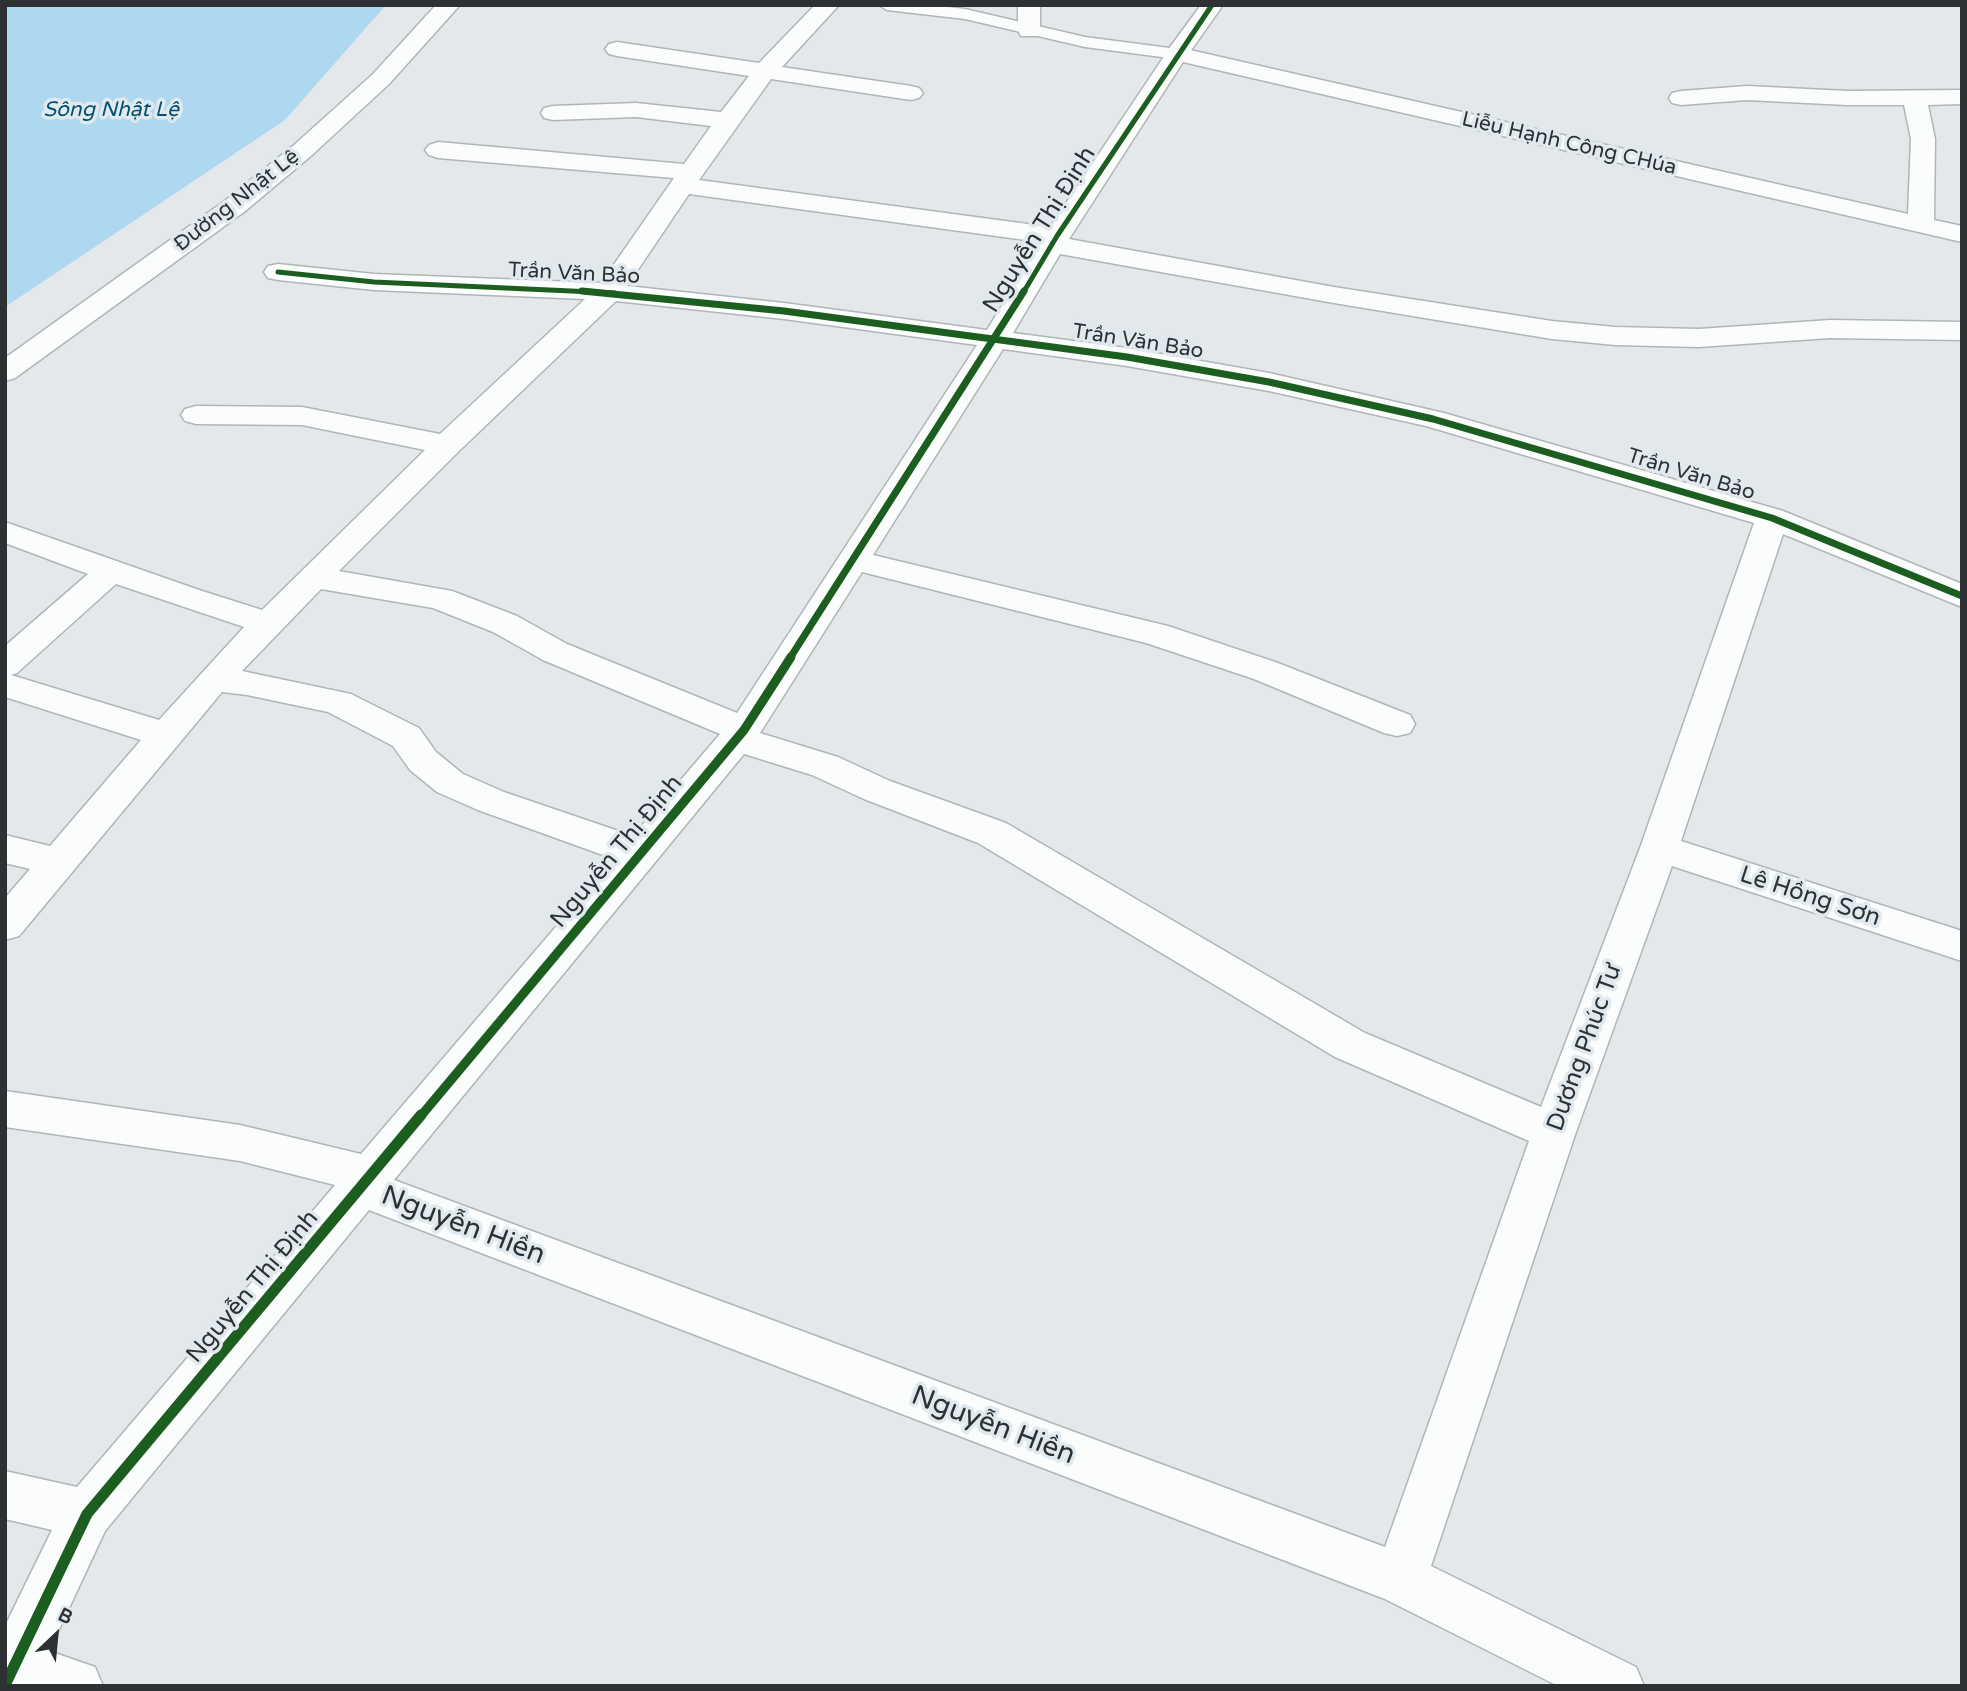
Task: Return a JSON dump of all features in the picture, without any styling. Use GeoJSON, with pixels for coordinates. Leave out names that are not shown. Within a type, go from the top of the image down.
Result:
{"type":"FeatureCollection","features":[{"type":"Feature","properties":{"kind":"street","name":"Đường Nhật Lệ"},"geometry":{"type":"LineString","coordinates":[[5,372],[235,206],[303,150],[381,79],[449,5]]}},
{"type":"Feature","properties":{"kind":"street"},"geometry":{"type":"LineString","coordinates":[[5,925],[213,680],[268,622],[316,578],[447,445],[609,292],[727,120],[766,69],[828,5]]}},
{"type":"Feature","properties":{"kind":"street"},"geometry":{"type":"LineString","coordinates":[[1028,5],[1029,31]]}},
{"type":"Feature","properties":{"kind":"street","name":"Nguyễn Thị Định"},"geometry":{"type":"LineString","coordinates":[[10,1677],[87,1514],[741,734],[996,338],[1055,240],[1212,5]]}},
{"type":"Feature","properties":{"kind":"street"},"geometry":{"type":"LineString","coordinates":[[617,49],[766,69],[911,93]]}},
{"type":"Feature","properties":{"kind":"street","name":"Liễu Hạnh Công CHúa"},"geometry":{"type":"LineString","coordinates":[[1177,54],[1962,234]]}},
{"type":"Feature","properties":{"kind":"street"},"geometry":{"type":"LineString","coordinates":[[1681,98],[1747,93],[1847,98],[1962,97]]}},
{"type":"Feature","properties":{"kind":"street"},"geometry":{"type":"LineString","coordinates":[[1914,96],[1923,139],[1921,224]]}},
{"type":"Feature","properties":{"kind":"street"},"geometry":{"type":"LineString","coordinates":[[553,113],[636,110],[727,120]]}},
{"type":"Feature","properties":{"kind":"street"},"geometry":{"type":"LineString","coordinates":[[438,150],[685,179],[1055,240],[1347,298],[1552,330],[1615,336],[1699,338],[1830,329],[1962,331]]}},
{"type":"Feature","properties":{"kind":"street","name":"Trần Văn Bảo"},"geometry":{"type":"LineString","coordinates":[[278,272],[374,282],[609,292],[996,338],[1127,356],[1269,382],[1374,405],[1584,462],[1772,518],[1962,596]]}},
{"type":"Feature","properties":{"kind":"street"},"geometry":{"type":"LineString","coordinates":[[196,415],[302,416],[447,445]]}},
{"type":"Feature","properties":{"kind":"street","name":"Dương Phúc Tư"},"geometry":{"type":"LineString","coordinates":[[1400,1579],[1554,1132],[1659,848],[1772,518]]}},
{"type":"Feature","properties":{"kind":"street"},"geometry":{"type":"LineString","coordinates":[[5,532],[268,622]]}},
{"type":"Feature","properties":{"kind":"street"},"geometry":{"type":"LineString","coordinates":[[853,560],[1156,634],[1266,671],[1397,724]]}},
{"type":"Feature","properties":{"kind":"street"},"geometry":{"type":"LineString","coordinates":[[5,665],[111,570]]}},
{"type":"Feature","properties":{"kind":"street"},"geometry":{"type":"LineString","coordinates":[[316,578],[440,599],[505,624],[567,658],[741,734],[825,766],[877,790],[992,833],[1350,1045],[1554,1132]]}},
{"type":"Feature","properties":{"kind":"street"},"geometry":{"type":"LineString","coordinates":[[213,680],[247,683],[338,702],[406,737],[423,761],[450,783],[491,801],[642,855]]}},
{"type":"Feature","properties":{"kind":"street"},"geometry":{"type":"LineString","coordinates":[[5,685],[168,736]]}},
{"type":"Feature","properties":{"kind":"street","name":"Lê Hồng Sơn"},"geometry":{"type":"LineString","coordinates":[[1659,848],[1962,946]]}},
{"type":"Feature","properties":{"kind":"street"},"geometry":{"type":"LineString","coordinates":[[5,849],[59,862]]}},
{"type":"Feature","properties":{"kind":"street","name":"Nguyễn Hiền"},"geometry":{"type":"LineString","coordinates":[[5,1109],[240,1143],[364,1182],[1400,1579],[1617,1686]]}},
{"type":"Feature","properties":{"kind":"street"},"geometry":{"type":"LineString","coordinates":[[5,1495],[87,1514]]}},
{"type":"Feature","properties":{"kind":"street"},"geometry":{"type":"LineString","coordinates":[[10,1677],[76,1686]]}},
{"type":"Feature","properties":{"kind":"lane"},"geometry":{"type":"LineString","coordinates":[[887,5],[965,14],[1085,42],[1177,54]]}},
{"type":"Feature","properties":{"kind":"water","name":"Sông Nhật Lệ"},"geometry":{"type":"Polygon","coordinates":[[[5,5],[386,5],[285,120],[5,307],[5,5]]]}},
{"type":"Feature","properties":{"kind":"cycle path"},"geometry":{"type":"LineString","coordinates":[[5,1685],[87,1514],[744,730],[996,338],[1057,236],[1212,5]]}},
{"type":"Feature","properties":{"kind":"cycle path"},"geometry":{"type":"LineString","coordinates":[[278,272],[374,282],[609,292],[784,311],[1127,357],[1269,382],[1433,419],[1772,518],[1962,596]]}}]}
